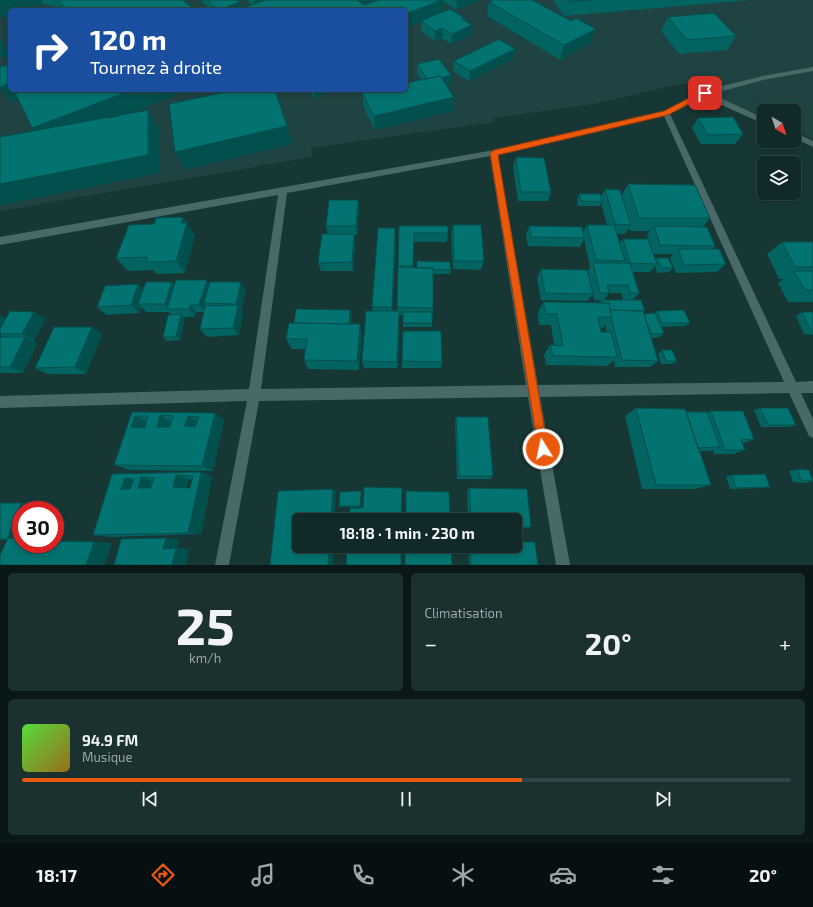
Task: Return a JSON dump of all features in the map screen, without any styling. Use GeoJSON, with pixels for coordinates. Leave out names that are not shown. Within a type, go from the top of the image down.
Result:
{"type":"FeatureCollection","features":[{"type":"Feature","properties":{"kind":"street"},"geometry":{"type":"LineString","coordinates":[[0,242],[494,153],[666,113],[705,93],[763,78],[813,69]]}},
{"type":"Feature","properties":{"kind":"street"},"geometry":{"type":"LineString","coordinates":[[711,97],[757,118]]}},
{"type":"Feature","properties":{"kind":"street"},"geometry":{"type":"LineString","coordinates":[[666,113],[813,432]]}},
{"type":"Feature","properties":{"kind":"street"},"geometry":{"type":"LineString","coordinates":[[801,138],[813,144]]}},
{"type":"Feature","properties":{"kind":"street"},"geometry":{"type":"LineString","coordinates":[[494,153],[563,565]]}},
{"type":"Feature","properties":{"kind":"street"},"geometry":{"type":"LineString","coordinates":[[222,565],[254,395],[282,190]]}},
{"type":"Feature","properties":{"kind":"street"},"geometry":{"type":"LineString","coordinates":[[0,402],[254,395],[813,387]]}},
{"type":"Feature","properties":{"kind":"shaded area"},"geometry":{"type":"Polygon","coordinates":[[[0,0],[813,0],[813,139],[801,133],[801,104],[757,104],[757,114],[685,83],[593,104],[493,118],[495,122],[311,148],[312,157],[0,211],[0,0]]]}},
{"type":"Feature","properties":{"kind":"building"},"geometry":{"type":"Polygon","coordinates":[[[58,0],[183,0],[192,8],[66,8],[58,0]]]}},
{"type":"Feature","properties":{"kind":"building"},"geometry":{"type":"Polygon","coordinates":[[[207,0],[237,0],[240,2],[224,8],[216,8],[207,0]]]}},
{"type":"Feature","properties":{"kind":"building"},"geometry":{"type":"Polygon","coordinates":[[[266,0],[357,0],[364,5],[379,0],[441,0],[408,13],[408,8],[243,8],[266,0]]]}},
{"type":"Feature","properties":{"kind":"building"},"geometry":{"type":"Polygon","coordinates":[[[493,0],[532,0],[571,21],[576,18],[596,29],[564,45],[489,2],[493,0]]]}},
{"type":"Feature","properties":{"kind":"building"},"geometry":{"type":"Polygon","coordinates":[[[567,0],[591,0],[568,2],[567,0]]]}},
{"type":"Feature","properties":{"kind":"building"},"geometry":{"type":"Polygon","coordinates":[[[450,9],[465,18],[462,19],[472,25],[452,34],[442,28],[435,31],[421,21],[450,9]]]}},
{"type":"Feature","properties":{"kind":"building"},"geometry":{"type":"Polygon","coordinates":[[[714,13],[736,36],[687,40],[668,17],[714,13]]]}},
{"type":"Feature","properties":{"kind":"building"},"geometry":{"type":"Polygon","coordinates":[[[499,39],[515,49],[470,71],[454,61],[499,39]]]}},
{"type":"Feature","properties":{"kind":"building"},"geometry":{"type":"Polygon","coordinates":[[[439,59],[451,75],[442,78],[440,76],[427,79],[417,64],[439,59]]]}},
{"type":"Feature","properties":{"kind":"building"},"geometry":{"type":"Polygon","coordinates":[[[8,65],[8,84],[0,87],[0,67],[8,65]]]}},
{"type":"Feature","properties":{"kind":"building"},"geometry":{"type":"Polygon","coordinates":[[[440,76],[454,97],[374,116],[362,93],[408,92],[408,83],[440,76]]]}},
{"type":"Feature","properties":{"kind":"building"},"geometry":{"type":"Polygon","coordinates":[[[15,92],[127,92],[32,128],[15,92]]]}},
{"type":"Feature","properties":{"kind":"building"},"geometry":{"type":"Polygon","coordinates":[[[226,92],[276,92],[287,126],[175,152],[169,104],[226,92]]]}},
{"type":"Feature","properties":{"kind":"building"},"geometry":{"type":"Polygon","coordinates":[[[148,110],[148,155],[0,184],[0,137],[148,110]]]}},
{"type":"Feature","properties":{"kind":"building"},"geometry":{"type":"Polygon","coordinates":[[[117,114],[119,116],[108,118],[117,114]]]}},
{"type":"Feature","properties":{"kind":"building"},"geometry":{"type":"Polygon","coordinates":[[[733,117],[743,134],[708,135],[698,118],[733,117]]]}},
{"type":"Feature","properties":{"kind":"building"},"geometry":{"type":"Polygon","coordinates":[[[516,157],[544,158],[551,192],[521,192],[516,157]]]}},
{"type":"Feature","properties":{"kind":"building"},"geometry":{"type":"Polygon","coordinates":[[[628,184],[695,185],[710,218],[639,218],[628,184]]]}},
{"type":"Feature","properties":{"kind":"building"},"geometry":{"type":"Polygon","coordinates":[[[605,189],[620,190],[631,225],[615,224],[605,189]]]}},
{"type":"Feature","properties":{"kind":"building"},"geometry":{"type":"Polygon","coordinates":[[[579,194],[600,194],[602,202],[581,201],[579,194]]]}},
{"type":"Feature","properties":{"kind":"building"},"geometry":{"type":"Polygon","coordinates":[[[329,200],[358,200],[356,226],[326,226],[329,200]]]}},
{"type":"Feature","properties":{"kind":"building"},"geometry":{"type":"Polygon","coordinates":[[[183,217],[181,223],[187,223],[176,261],[146,262],[147,257],[116,258],[129,225],[154,224],[156,218],[183,217]]]}},
{"type":"Feature","properties":{"kind":"building"},"geometry":{"type":"Polygon","coordinates":[[[453,225],[481,225],[484,261],[454,261],[453,225]]]}},
{"type":"Feature","properties":{"kind":"building"},"geometry":{"type":"Polygon","coordinates":[[[587,225],[614,225],[625,261],[596,260],[587,225]]]}},
{"type":"Feature","properties":{"kind":"building"},"geometry":{"type":"Polygon","coordinates":[[[399,226],[448,226],[448,233],[414,233],[413,266],[398,266],[399,226]]]}},
{"type":"Feature","properties":{"kind":"building"},"geometry":{"type":"Polygon","coordinates":[[[529,226],[582,227],[584,238],[531,237],[529,226]]]}},
{"type":"Feature","properties":{"kind":"building"},"geometry":{"type":"Polygon","coordinates":[[[654,226],[707,227],[715,246],[660,245],[654,226]]]}},
{"type":"Feature","properties":{"kind":"building"},"geometry":{"type":"Polygon","coordinates":[[[378,228],[395,228],[392,307],[372,307],[378,228]]]}},
{"type":"Feature","properties":{"kind":"building"},"geometry":{"type":"Polygon","coordinates":[[[322,234],[354,234],[352,262],[318,263],[322,234]]]}},
{"type":"Feature","properties":{"kind":"building"},"geometry":{"type":"Polygon","coordinates":[[[623,239],[648,239],[657,264],[630,263],[623,239]]]}},
{"type":"Feature","properties":{"kind":"building"},"geometry":{"type":"Polygon","coordinates":[[[782,242],[813,242],[813,267],[795,267],[782,242]]]}},
{"type":"Feature","properties":{"kind":"building"},"geometry":{"type":"Polygon","coordinates":[[[678,249],[719,249],[726,264],[684,265],[678,249]]]}},
{"type":"Feature","properties":{"kind":"building"},"geometry":{"type":"Polygon","coordinates":[[[657,258],[668,258],[673,268],[661,268],[657,258]]]}},
{"type":"Feature","properties":{"kind":"building"},"geometry":{"type":"Polygon","coordinates":[[[417,261],[450,262],[451,270],[417,268],[417,261]]]}},
{"type":"Feature","properties":{"kind":"building"},"geometry":{"type":"Polygon","coordinates":[[[593,263],[630,263],[639,293],[630,293],[628,285],[607,285],[609,293],[600,293],[593,263]]]}},
{"type":"Feature","properties":{"kind":"building"},"geometry":{"type":"Polygon","coordinates":[[[398,267],[433,268],[433,308],[397,307],[398,267]]]}},
{"type":"Feature","properties":{"kind":"building"},"geometry":{"type":"Polygon","coordinates":[[[541,269],[587,270],[593,294],[545,293],[541,269]]]}},
{"type":"Feature","properties":{"kind":"building"},"geometry":{"type":"Polygon","coordinates":[[[794,271],[813,271],[813,290],[805,290],[794,271]]]}},
{"type":"Feature","properties":{"kind":"building"},"geometry":{"type":"Polygon","coordinates":[[[176,280],[207,280],[199,305],[190,305],[189,309],[167,309],[176,280]]]}},
{"type":"Feature","properties":{"kind":"building"},"geometry":{"type":"Polygon","coordinates":[[[146,282],[172,282],[165,304],[138,304],[146,282]]]}},
{"type":"Feature","properties":{"kind":"building"},"geometry":{"type":"Polygon","coordinates":[[[210,282],[241,282],[236,304],[204,303],[210,282]]]}},
{"type":"Feature","properties":{"kind":"building"},"geometry":{"type":"Polygon","coordinates":[[[138,284],[131,305],[97,307],[105,286],[138,284]]]}},
{"type":"Feature","properties":{"kind":"building"},"geometry":{"type":"Polygon","coordinates":[[[602,300],[641,300],[645,311],[610,310],[609,303],[602,303],[602,300]]]}},
{"type":"Feature","properties":{"kind":"building"},"geometry":{"type":"Polygon","coordinates":[[[543,302],[609,303],[612,317],[598,317],[601,332],[611,332],[617,357],[553,356],[550,345],[563,346],[557,314],[546,314],[543,302]]]}},
{"type":"Feature","properties":{"kind":"building"},"geometry":{"type":"Polygon","coordinates":[[[238,305],[233,328],[200,329],[205,306],[238,305]]]}},
{"type":"Feature","properties":{"kind":"building"},"geometry":{"type":"Polygon","coordinates":[[[296,309],[350,310],[349,324],[294,323],[296,309]]]}},
{"type":"Feature","properties":{"kind":"building"},"geometry":{"type":"Polygon","coordinates":[[[610,310],[643,311],[658,361],[622,360],[610,310]]]}},
{"type":"Feature","properties":{"kind":"building"},"geometry":{"type":"Polygon","coordinates":[[[684,310],[690,323],[662,323],[657,311],[684,310]]]}},
{"type":"Feature","properties":{"kind":"building"},"geometry":{"type":"Polygon","coordinates":[[[10,311],[34,312],[22,334],[0,334],[0,329],[10,311]]]}},
{"type":"Feature","properties":{"kind":"building"},"geometry":{"type":"Polygon","coordinates":[[[366,311],[399,311],[397,362],[362,361],[366,311]]]}},
{"type":"Feature","properties":{"kind":"building"},"geometry":{"type":"Polygon","coordinates":[[[403,312],[432,312],[432,323],[403,323],[403,312]]]}},
{"type":"Feature","properties":{"kind":"building"},"geometry":{"type":"Polygon","coordinates":[[[802,312],[813,312],[813,331],[811,331],[802,312]]]}},
{"type":"Feature","properties":{"kind":"building"},"geometry":{"type":"Polygon","coordinates":[[[655,313],[664,333],[652,334],[647,323],[644,314],[655,313]]]}},
{"type":"Feature","properties":{"kind":"building"},"geometry":{"type":"Polygon","coordinates":[[[181,314],[176,337],[163,337],[168,315],[181,314]]]}},
{"type":"Feature","properties":{"kind":"building"},"geometry":{"type":"Polygon","coordinates":[[[289,323],[360,324],[357,361],[304,360],[307,339],[286,339],[289,323]]]}},
{"type":"Feature","properties":{"kind":"building"},"geometry":{"type":"Polygon","coordinates":[[[54,327],[92,327],[75,367],[35,368],[54,327]]]}},
{"type":"Feature","properties":{"kind":"building"},"geometry":{"type":"Polygon","coordinates":[[[403,331],[441,331],[442,362],[402,361],[403,331]]]}},
{"type":"Feature","properties":{"kind":"building"},"geometry":{"type":"Polygon","coordinates":[[[0,337],[25,337],[10,367],[0,367],[0,337]]]}},
{"type":"Feature","properties":{"kind":"building"},"geometry":{"type":"Polygon","coordinates":[[[662,350],[672,350],[677,361],[666,361],[662,350]]]}},
{"type":"Feature","properties":{"kind":"building"},"geometry":{"type":"Polygon","coordinates":[[[636,408],[685,409],[711,485],[656,485],[636,408]]]}},
{"type":"Feature","properties":{"kind":"building"},"geometry":{"type":"Polygon","coordinates":[[[760,408],[788,408],[796,425],[768,425],[760,408]]]}},
{"type":"Feature","properties":{"kind":"building"},"geometry":{"type":"Polygon","coordinates":[[[711,411],[743,411],[754,439],[741,440],[745,450],[725,450],[711,411]]]}},
{"type":"Feature","properties":{"kind":"building"},"geometry":{"type":"Polygon","coordinates":[[[132,412],[215,413],[202,466],[114,465],[132,412]],[[160,415],[157,427],[170,427],[173,416],[160,415]],[[135,416],[131,427],[145,428],[148,416],[135,416]],[[188,416],[184,426],[195,427],[199,417],[188,416]]]}},
{"type":"Feature","properties":{"kind":"building"},"geometry":{"type":"Polygon","coordinates":[[[686,412],[707,412],[720,447],[698,448],[686,412]]]}},
{"type":"Feature","properties":{"kind":"building"},"geometry":{"type":"Polygon","coordinates":[[[456,417],[488,417],[493,476],[459,476],[456,417]]]}},
{"type":"Feature","properties":{"kind":"building"},"geometry":{"type":"Polygon","coordinates":[[[797,469],[809,470],[813,481],[801,480],[797,469]]]}},
{"type":"Feature","properties":{"kind":"building"},"geometry":{"type":"Polygon","coordinates":[[[201,472],[188,533],[93,535],[112,474],[201,472]],[[176,475],[173,487],[190,488],[193,476],[176,475]],[[141,477],[138,488],[151,488],[154,478],[141,477]],[[125,478],[121,489],[130,489],[134,479],[125,478]]]}},
{"type":"Feature","properties":{"kind":"building"},"geometry":{"type":"Polygon","coordinates":[[[765,474],[770,487],[736,488],[732,475],[765,474]]]}},
{"type":"Feature","properties":{"kind":"building"},"geometry":{"type":"Polygon","coordinates":[[[364,487],[402,488],[401,513],[350,513],[350,508],[363,508],[364,487]]]}},
{"type":"Feature","properties":{"kind":"building"},"geometry":{"type":"Polygon","coordinates":[[[469,488],[527,489],[531,527],[522,527],[522,513],[471,513],[469,488]]]}},
{"type":"Feature","properties":{"kind":"building"},"geometry":{"type":"Polygon","coordinates":[[[333,489],[331,513],[292,513],[292,553],[329,553],[328,565],[270,565],[278,491],[333,489]]]}},
{"type":"Feature","properties":{"kind":"building"},"geometry":{"type":"Polygon","coordinates":[[[361,491],[360,506],[339,506],[340,492],[361,491]]]}},
{"type":"Feature","properties":{"kind":"building"},"geometry":{"type":"Polygon","coordinates":[[[406,491],[449,492],[450,513],[406,513],[406,491]]]}},
{"type":"Feature","properties":{"kind":"building"},"geometry":{"type":"Polygon","coordinates":[[[0,503],[12,503],[12,526],[7,539],[0,539],[0,503]]]}},
{"type":"Feature","properties":{"kind":"building"},"geometry":{"type":"Polygon","coordinates":[[[8,538],[12,538],[12,553],[64,553],[64,541],[94,542],[86,565],[0,565],[0,555],[8,538]]]}},
{"type":"Feature","properties":{"kind":"building"},"geometry":{"type":"Polygon","coordinates":[[[166,538],[163,549],[176,548],[172,565],[114,565],[121,539],[166,538]]]}},
{"type":"Feature","properties":{"kind":"building"},"geometry":{"type":"Polygon","coordinates":[[[522,542],[535,542],[538,565],[471,565],[470,553],[522,553],[522,542]]]}},
{"type":"Feature","properties":{"kind":"building"},"geometry":{"type":"Polygon","coordinates":[[[347,553],[401,553],[401,565],[346,565],[347,553]]]}},
{"type":"Feature","properties":{"kind":"building"},"geometry":{"type":"Polygon","coordinates":[[[405,553],[451,553],[452,565],[405,565],[405,553]]]}},
{"type":"Feature","properties":{"kind":"route"},"geometry":{"type":"LineString","coordinates":[[543,449],[494,153],[666,113],[694,100],[705,93]]}}]}
